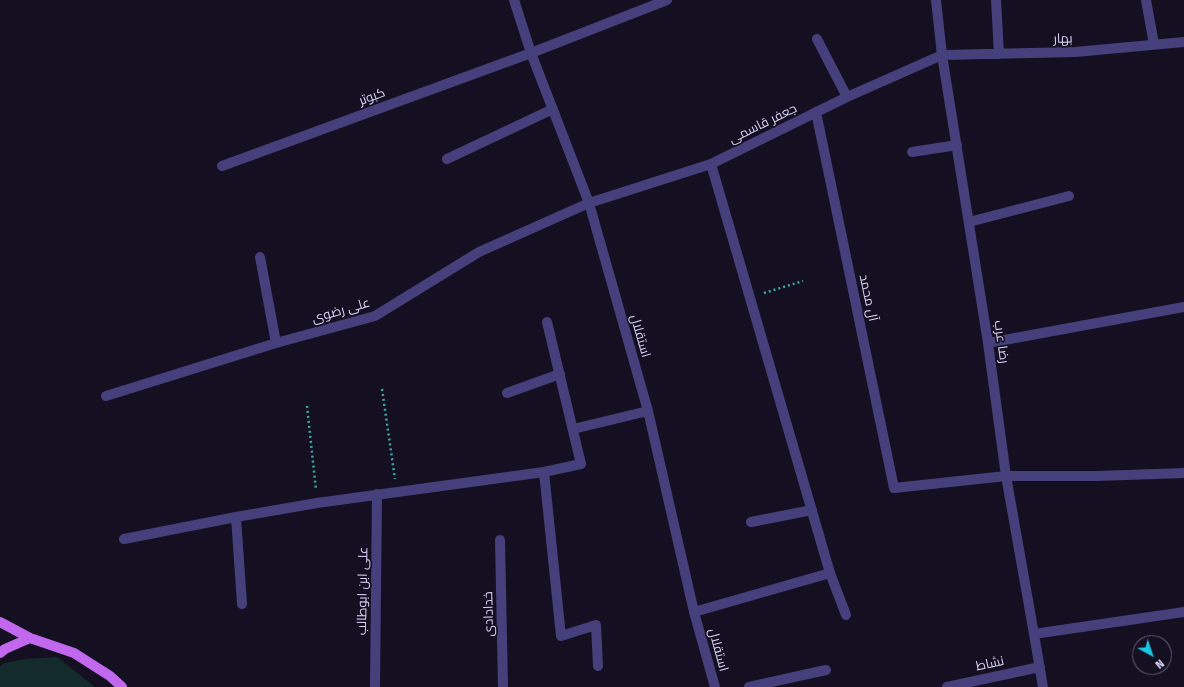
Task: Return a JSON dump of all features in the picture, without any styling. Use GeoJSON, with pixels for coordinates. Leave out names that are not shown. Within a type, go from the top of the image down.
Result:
{"type":"FeatureCollection","features":[{"type":"Feature","properties":{"kind":"main road"},"geometry":{"type":"LineString","coordinates":[[0,622],[30,638],[74,654],[110,676],[122,687]]}},
{"type":"Feature","properties":{"kind":"main road"},"geometry":{"type":"LineString","coordinates":[[0,653],[5,649],[30,638]]}},
{"type":"Feature","properties":{"kind":"street","name":"استقلال"},"geometry":{"type":"LineString","coordinates":[[514,0],[531,53],[590,204],[648,411],[694,612],[715,687]]}},
{"type":"Feature","properties":{"kind":"street","name":"کبوتر"},"geometry":{"type":"LineString","coordinates":[[222,166],[531,53],[667,0]]}},
{"type":"Feature","properties":{"kind":"street","name":"رضا عرب"},"geometry":{"type":"LineString","coordinates":[[936,0],[942,56],[988,343],[1006,476],[1043,687]]}},
{"type":"Feature","properties":{"kind":"street"},"geometry":{"type":"LineString","coordinates":[[996,0],[999,54]]}},
{"type":"Feature","properties":{"kind":"street"},"geometry":{"type":"LineString","coordinates":[[1146,0],[1154,44]]}},
{"type":"Feature","properties":{"kind":"street"},"geometry":{"type":"LineString","coordinates":[[817,39],[847,97]]}},
{"type":"Feature","properties":{"kind":"street","name":"بهار"},"geometry":{"type":"LineString","coordinates":[[942,56],[1075,52],[1184,42]]}},
{"type":"Feature","properties":{"kind":"street","name":"جعفر قاسمی"},"geometry":{"type":"LineString","coordinates":[[590,204],[711,164],[847,97],[942,56]]}},
{"type":"Feature","properties":{"kind":"street"},"geometry":{"type":"LineString","coordinates":[[447,159],[553,108]]}},
{"type":"Feature","properties":{"kind":"street","name":"آل محمد"},"geometry":{"type":"LineString","coordinates":[[816,112],[894,488],[1006,476]]}},
{"type":"Feature","properties":{"kind":"street"},"geometry":{"type":"LineString","coordinates":[[912,152],[957,145]]}},
{"type":"Feature","properties":{"kind":"street"},"geometry":{"type":"LineString","coordinates":[[711,164],[830,573],[846,615]]}},
{"type":"Feature","properties":{"kind":"street"},"geometry":{"type":"LineString","coordinates":[[969,222],[1069,196]]}},
{"type":"Feature","properties":{"kind":"street","name":"علی رضوی"},"geometry":{"type":"LineString","coordinates":[[106,396],[276,343],[375,316],[478,252],[590,204]]}},
{"type":"Feature","properties":{"kind":"street"},"geometry":{"type":"LineString","coordinates":[[260,257],[276,343]]}},
{"type":"Feature","properties":{"kind":"street"},"geometry":{"type":"LineString","coordinates":[[988,343],[1184,307]]}},
{"type":"Feature","properties":{"kind":"street"},"geometry":{"type":"LineString","coordinates":[[124,539],[317,503],[544,472],[581,464],[547,322]]}},
{"type":"Feature","properties":{"kind":"street"},"geometry":{"type":"LineString","coordinates":[[508,393],[560,374]]}},
{"type":"Feature","properties":{"kind":"street"},"geometry":{"type":"LineString","coordinates":[[573,429],[648,411]]}},
{"type":"Feature","properties":{"kind":"street"},"geometry":{"type":"LineString","coordinates":[[544,472],[561,636],[596,625],[598,666]]}},
{"type":"Feature","properties":{"kind":"street"},"geometry":{"type":"LineString","coordinates":[[1006,476],[1184,474]]}},
{"type":"Feature","properties":{"kind":"street","name":"علی ابن ابوطالب"},"geometry":{"type":"LineString","coordinates":[[375,687],[377,494]]}},
{"type":"Feature","properties":{"kind":"street"},"geometry":{"type":"LineString","coordinates":[[751,522],[812,510]]}},
{"type":"Feature","properties":{"kind":"street"},"geometry":{"type":"LineString","coordinates":[[236,517],[242,604]]}},
{"type":"Feature","properties":{"kind":"street","name":"خدادادی"},"geometry":{"type":"LineString","coordinates":[[500,540],[503,687]]}},
{"type":"Feature","properties":{"kind":"street"},"geometry":{"type":"LineString","coordinates":[[694,612],[830,573]]}},
{"type":"Feature","properties":{"kind":"street"},"geometry":{"type":"LineString","coordinates":[[1034,634],[1184,612]]}},
{"type":"Feature","properties":{"kind":"street","name":"نشاط"},"geometry":{"type":"LineString","coordinates":[[947,687],[1040,667]]}},
{"type":"Feature","properties":{"kind":"street"},"geometry":{"type":"LineString","coordinates":[[749,687],[826,670]]}},
{"type":"Feature","properties":{"kind":"path"},"geometry":{"type":"LineString","coordinates":[[750,297],[803,281]]}},
{"type":"Feature","properties":{"kind":"path"},"geometry":{"type":"LineString","coordinates":[[382,389],[397,491]]}},
{"type":"Feature","properties":{"kind":"path"},"geometry":{"type":"LineString","coordinates":[[307,406],[317,503]]}},
{"type":"Feature","properties":{"kind":"green space"},"geometry":{"type":"Polygon","coordinates":[[[57,657],[95,687],[0,687],[0,667],[4,663],[26,659],[57,657]]]}}]}
